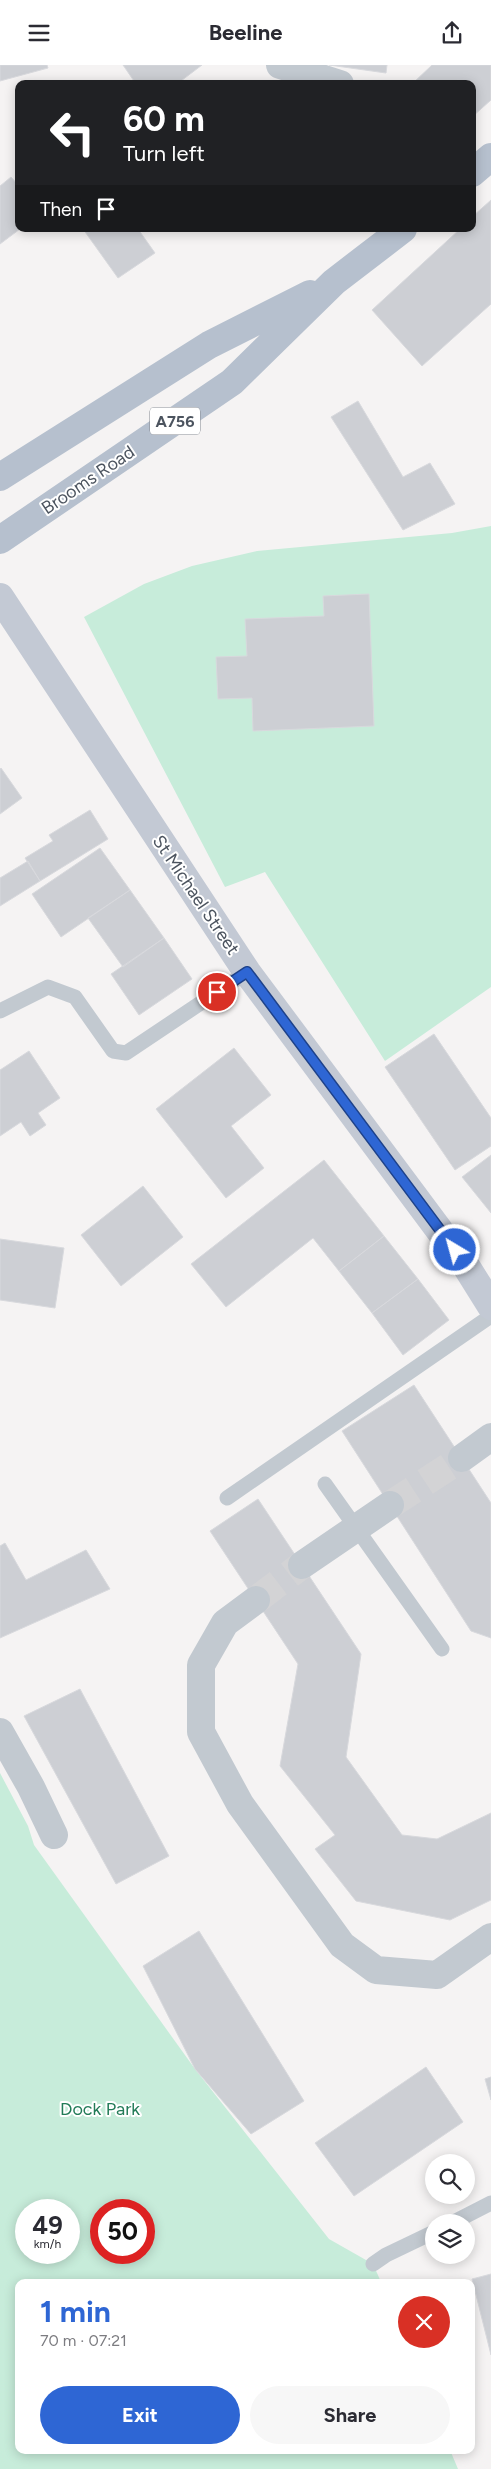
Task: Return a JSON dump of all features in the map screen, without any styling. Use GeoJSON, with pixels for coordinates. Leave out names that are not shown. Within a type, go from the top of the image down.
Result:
{"type":"FeatureCollection","features":[{"type":"Feature","properties":{"kind":"main road"},"geometry":{"type":"LineString","coordinates":[[476,170],[491,157]]}},
{"type":"Feature","properties":{"kind":"main road","name":"Brooms Road"},"geometry":{"type":"LineString","coordinates":[[0,540],[232,382],[334,282],[399,232]]}},
{"type":"Feature","properties":{"kind":"main road","name":"Brooms Road"},"geometry":{"type":"LineString","coordinates":[[0,477],[209,345],[334,282]]}},
{"type":"Feature","properties":{"kind":"main road","name":"St Michael Street"},"geometry":{"type":"LineString","coordinates":[[0,597],[247,972],[466,1265],[491,1306]]}},
{"type":"Feature","properties":{"kind":"street"},"geometry":{"type":"LineString","coordinates":[[280,65],[327,80]]}},
{"type":"Feature","properties":{"kind":"street"},"geometry":{"type":"LineString","coordinates":[[462,1458],[491,1437]]}},
{"type":"Feature","properties":{"kind":"street"},"geometry":{"type":"LineString","coordinates":[[302,1565],[390,1505]]}},
{"type":"Feature","properties":{"kind":"street"},"geometry":{"type":"LineString","coordinates":[[256,1601],[225,1623],[201,1665],[201,1732],[240,1804],[342,1945],[376,1970],[438,1975],[491,1937]]}},
{"type":"Feature","properties":{"kind":"street"},"geometry":{"type":"LineString","coordinates":[[0,1732],[31,1787],[54,1835]]}},
{"type":"Feature","properties":{"kind":"lane"},"geometry":{"type":"LineString","coordinates":[[0,1011],[48,987],[75,997],[113,1051],[126,1053],[247,972]]}},
{"type":"Feature","properties":{"kind":"lane"},"geometry":{"type":"LineString","coordinates":[[227,1498],[491,1316]]}},
{"type":"Feature","properties":{"kind":"lane"},"geometry":{"type":"LineString","coordinates":[[325,1484],[442,1649]]}},
{"type":"Feature","properties":{"kind":"lane"},"geometry":{"type":"LineString","coordinates":[[470,2214],[491,2203]]}},
{"type":"Feature","properties":{"kind":"lane"},"geometry":{"type":"LineString","coordinates":[[373,2264],[425,2237]]}},
{"type":"Feature","properties":{"kind":"green space"},"geometry":{"type":"Polygon","coordinates":[[[491,526],[491,987],[385,1061],[265,872],[225,887],[84,617],[144,584],[192,566],[257,551],[452,533],[491,526]]]}},
{"type":"Feature","properties":{"kind":"green space","name":"Dock Park"},"geometry":{"type":"Polygon","coordinates":[[[0,1773],[28,1826],[34,1845],[195,2069],[329,2239],[373,2264],[380,2279],[15,2279],[15,2454],[452,2454],[458,2469],[0,2469],[0,1773]]]}},
{"type":"Feature","properties":{"kind":"building"},"geometry":{"type":"Polygon","coordinates":[[[0,65],[47,65],[48,68],[0,81],[0,65]]]}},
{"type":"Feature","properties":{"kind":"building"},"geometry":{"type":"Polygon","coordinates":[[[123,65],[202,65],[182,80],[133,80],[123,65]]]}},
{"type":"Feature","properties":{"kind":"building"},"geometry":{"type":"Polygon","coordinates":[[[329,65],[387,65],[386,73],[329,65]]]}},
{"type":"Feature","properties":{"kind":"building"},"geometry":{"type":"Polygon","coordinates":[[[432,65],[491,65],[491,100],[476,113],[476,80],[416,80],[432,65]]]}},
{"type":"Feature","properties":{"kind":"building"},"geometry":{"type":"Polygon","coordinates":[[[11,177],[15,182],[16,232],[0,244],[0,186],[11,177]]]}},
{"type":"Feature","properties":{"kind":"building"},"geometry":{"type":"Polygon","coordinates":[[[491,200],[491,304],[422,366],[372,310],[457,232],[476,232],[476,213],[491,200]]]}},
{"type":"Feature","properties":{"kind":"building"},"geometry":{"type":"Polygon","coordinates":[[[85,232],[140,232],[155,253],[118,278],[85,232]]]}},
{"type":"Feature","properties":{"kind":"building"},"geometry":{"type":"Polygon","coordinates":[[[358,401],[403,477],[430,463],[455,504],[403,530],[331,417],[358,401]]]}},
{"type":"Feature","properties":{"kind":"building"},"geometry":{"type":"Polygon","coordinates":[[[369,594],[374,726],[253,731],[252,698],[218,699],[216,657],[247,656],[245,619],[324,616],[323,596],[369,594]]]}},
{"type":"Feature","properties":{"kind":"building"},"geometry":{"type":"Polygon","coordinates":[[[0,769],[22,798],[0,814],[0,769]]]}},
{"type":"Feature","properties":{"kind":"building"},"geometry":{"type":"Polygon","coordinates":[[[90,810],[108,839],[40,881],[25,858],[53,841],[49,835],[90,810]]]}},
{"type":"Feature","properties":{"kind":"building"},"geometry":{"type":"Polygon","coordinates":[[[100,848],[130,890],[61,937],[32,894],[100,848]]]}},
{"type":"Feature","properties":{"kind":"building"},"geometry":{"type":"Polygon","coordinates":[[[28,861],[40,881],[0,906],[0,878],[28,861]]]}},
{"type":"Feature","properties":{"kind":"building"},"geometry":{"type":"Polygon","coordinates":[[[130,890],[164,938],[123,967],[88,918],[130,890]]]}},
{"type":"Feature","properties":{"kind":"building"},"geometry":{"type":"Polygon","coordinates":[[[164,938],[192,979],[139,1015],[111,974],[164,938]]]}},
{"type":"Feature","properties":{"kind":"building"},"geometry":{"type":"Polygon","coordinates":[[[434,1034],[491,1118],[491,1146],[455,1170],[385,1067],[434,1034]]]}},
{"type":"Feature","properties":{"kind":"building"},"geometry":{"type":"Polygon","coordinates":[[[234,1048],[271,1095],[231,1126],[264,1168],[226,1198],[156,1109],[234,1048]]]}},
{"type":"Feature","properties":{"kind":"building"},"geometry":{"type":"Polygon","coordinates":[[[29,1051],[60,1098],[38,1113],[46,1125],[30,1136],[21,1122],[0,1136],[0,1070],[29,1051]]]}},
{"type":"Feature","properties":{"kind":"building"},"geometry":{"type":"Polygon","coordinates":[[[491,1155],[491,1213],[462,1177],[491,1155]]]}},
{"type":"Feature","properties":{"kind":"building"},"geometry":{"type":"Polygon","coordinates":[[[324,1160],[384,1236],[339,1271],[313,1238],[226,1307],[191,1264],[324,1160]]]}},
{"type":"Feature","properties":{"kind":"building"},"geometry":{"type":"Polygon","coordinates":[[[143,1186],[183,1237],[121,1286],[81,1235],[143,1186]]]}},
{"type":"Feature","properties":{"kind":"building"},"geometry":{"type":"Polygon","coordinates":[[[384,1236],[418,1279],[372,1313],[339,1271],[384,1236]]]}},
{"type":"Feature","properties":{"kind":"building"},"geometry":{"type":"Polygon","coordinates":[[[0,1239],[64,1248],[55,1308],[0,1300],[0,1239]]]}},
{"type":"Feature","properties":{"kind":"building"},"geometry":{"type":"Polygon","coordinates":[[[418,1279],[449,1320],[403,1355],[372,1313],[418,1279]]]}},
{"type":"Feature","properties":{"kind":"building"},"geometry":{"type":"Polygon","coordinates":[[[414,1385],[491,1503],[491,1638],[471,1631],[342,1431],[414,1385]]]}},
{"type":"Feature","properties":{"kind":"building"},"geometry":{"type":"Polygon","coordinates":[[[258,1499],[361,1654],[346,1757],[402,1835],[437,1839],[491,1813],[491,1900],[450,1920],[356,1901],[315,1849],[335,1835],[280,1766],[298,1664],[210,1531],[258,1499]]]}},
{"type":"Feature","properties":{"kind":"building"},"geometry":{"type":"Polygon","coordinates":[[[5,1543],[26,1580],[86,1550],[110,1589],[0,1638],[0,1546],[5,1543]]]}},
{"type":"Feature","properties":{"kind":"building"},"geometry":{"type":"Polygon","coordinates":[[[80,1689],[169,1856],[116,1884],[24,1716],[80,1689]]]}},
{"type":"Feature","properties":{"kind":"building"},"geometry":{"type":"Polygon","coordinates":[[[199,1931],[304,2101],[251,2134],[195,2069],[143,1966],[199,1931]]]}},
{"type":"Feature","properties":{"kind":"building"},"geometry":{"type":"Polygon","coordinates":[[[426,2067],[463,2122],[354,2196],[315,2143],[426,2067]]]}},
{"type":"Feature","properties":{"kind":"building"},"geometry":{"type":"Polygon","coordinates":[[[491,2077],[491,2100],[485,2079],[491,2077]]]}},
{"type":"Feature","properties":{"kind":"building"},"geometry":{"type":"Polygon","coordinates":[[[491,2274],[491,2355],[475,2291],[475,2279],[472,2279],[491,2274]]]}},
{"type":"Feature","properties":{"kind":"tunnel"},"geometry":{"type":"LineString","coordinates":[[390,1505],[462,1458]]}},
{"type":"Feature","properties":{"kind":"tunnel"},"geometry":{"type":"LineString","coordinates":[[256,1600],[302,1565]]}},
{"type":"Feature","properties":{"kind":"route"},"geometry":{"type":"LineString","coordinates":[[217,992],[247,972],[455,1250]]}}]}
